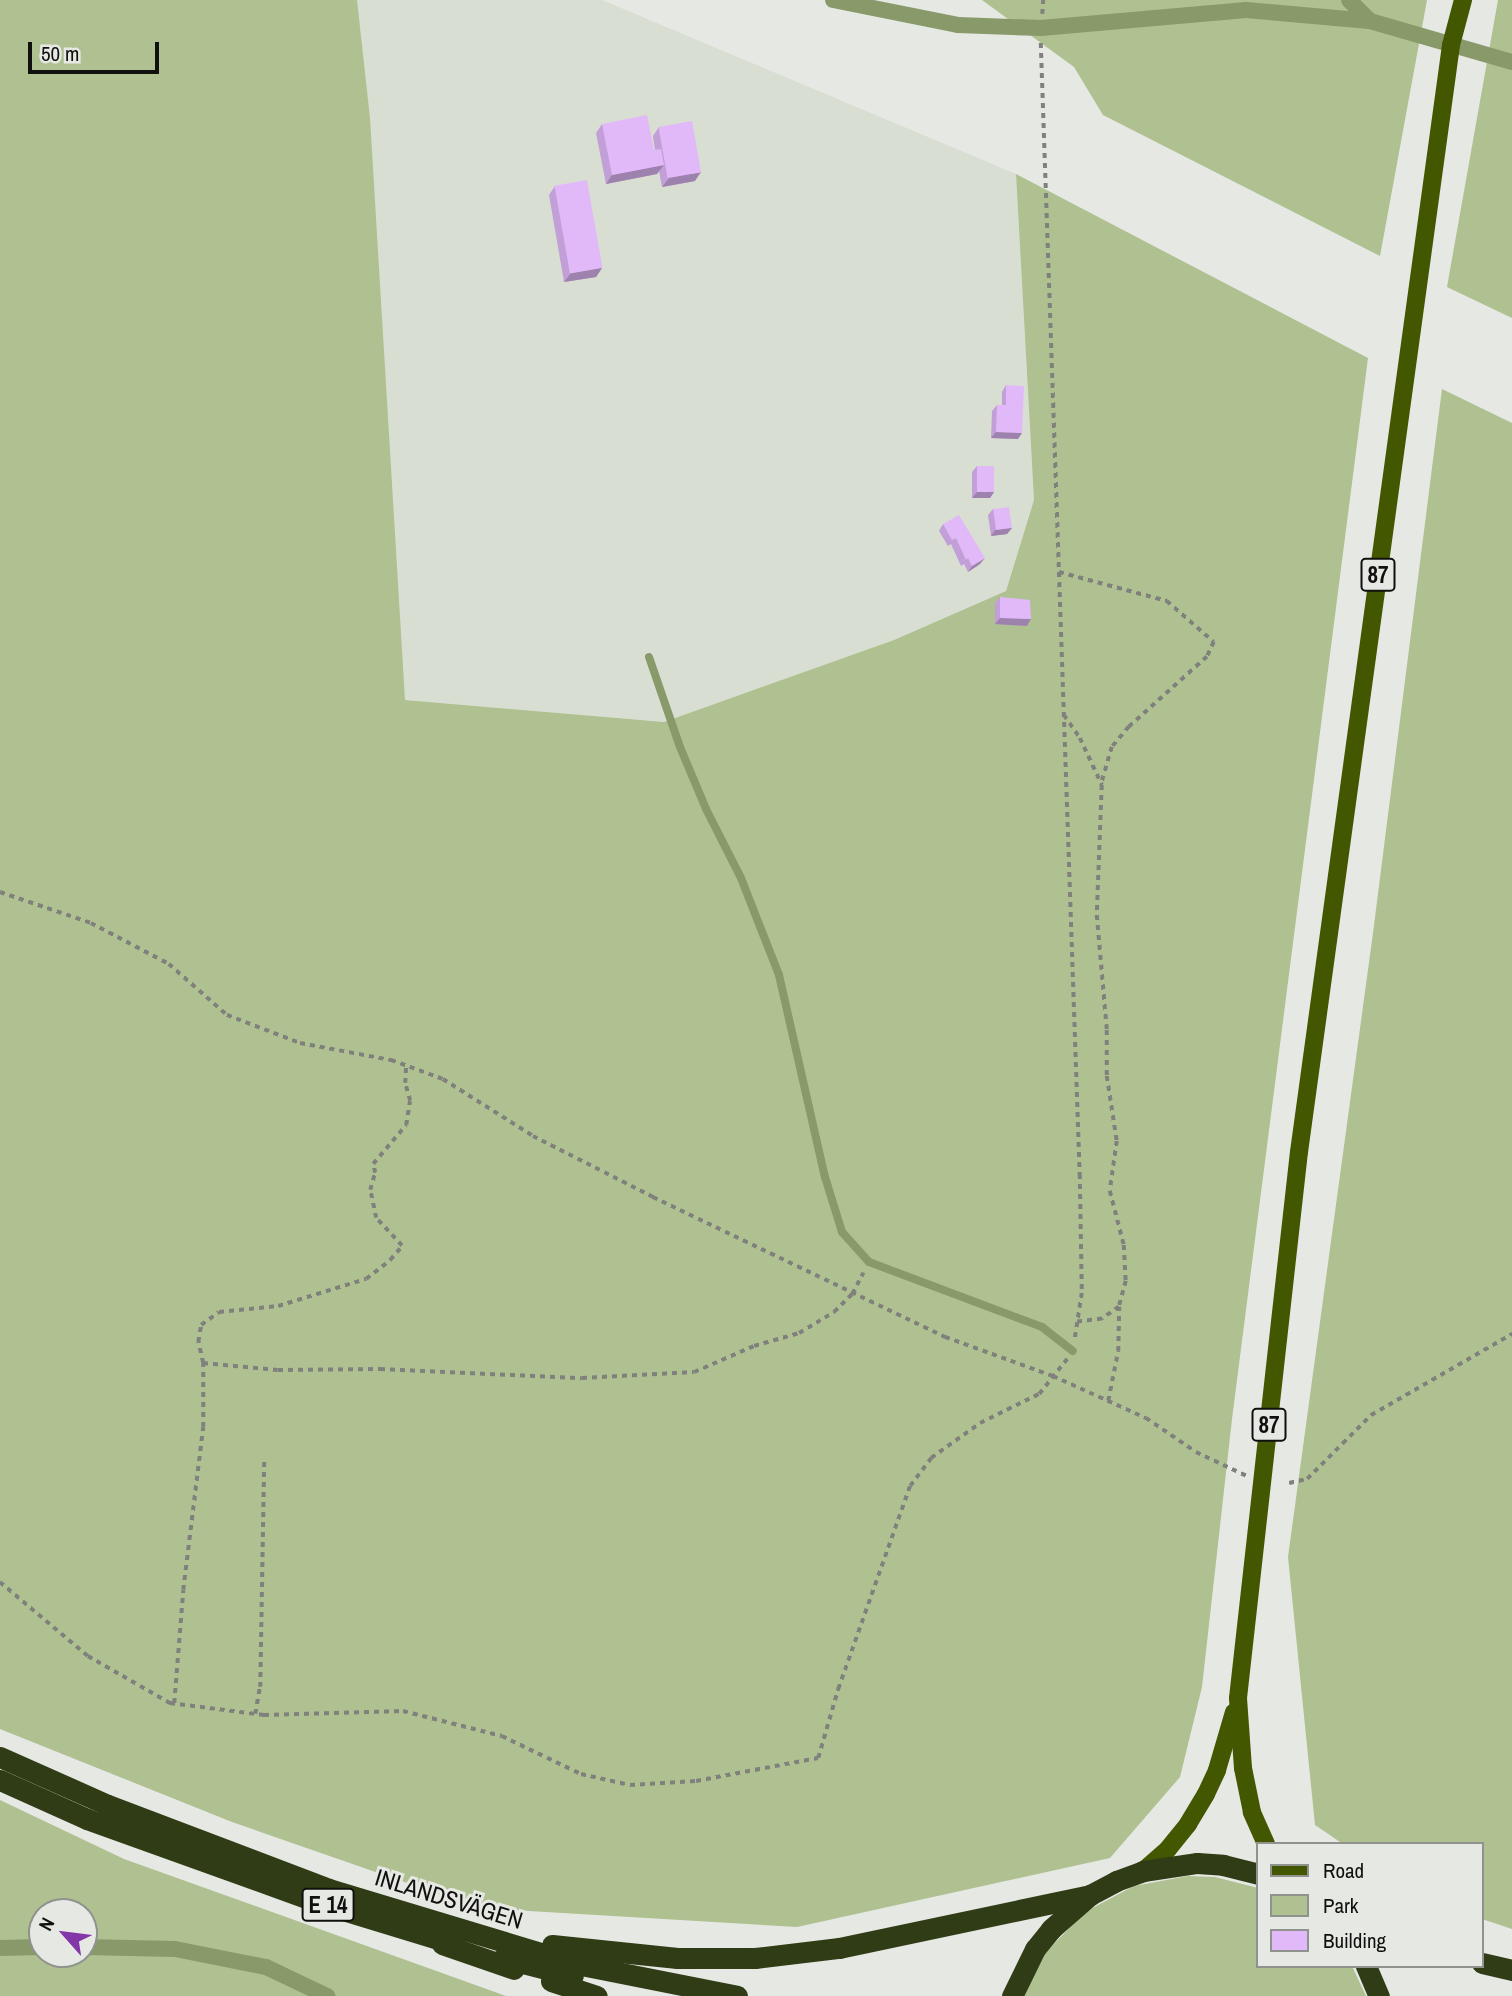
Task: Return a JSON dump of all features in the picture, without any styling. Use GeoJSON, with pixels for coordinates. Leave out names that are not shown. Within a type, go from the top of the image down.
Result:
{"type":"FeatureCollection","features":[{"type":"Feature","properties":{"kind":"highway","name":"INLANDSVÄGEN"},"geometry":{"type":"LineString","coordinates":[[0,1757],[108,1805],[316,1885],[450,1928],[581,1965],[737,1996]]}},
{"type":"Feature","properties":{"kind":"highway","name":"INLANDSVÄGEN"},"geometry":{"type":"LineString","coordinates":[[0,1780],[87,1819],[404,1930],[546,1970],[667,1996]]}},
{"type":"Feature","properties":{"kind":"highway"},"geometry":{"type":"LineString","coordinates":[[450,1928],[578,1949],[677,1958],[755,1958],[864,1944],[1090,1895],[1143,1871],[1197,1863],[1256,1874]]}},
{"type":"Feature","properties":{"kind":"highway"},"geometry":{"type":"LineString","coordinates":[[1012,1996],[1022,1972],[1051,1929],[1090,1895]]}},
{"type":"Feature","properties":{"kind":"highway"},"geometry":{"type":"LineString","coordinates":[[404,1930],[597,1996]]}},
{"type":"Feature","properties":{"kind":"highway"},"geometry":{"type":"LineString","coordinates":[[1484,1963],[1512,1970]]}},
{"type":"Feature","properties":{"kind":"highway"},"geometry":{"type":"LineString","coordinates":[[1367,1968],[1379,1996]]}},
{"type":"Feature","properties":{"kind":"main road","name":"87"},"geometry":{"type":"LineString","coordinates":[[1238,1698],[1301,1138],[1451,45],[1463,0]]}},
{"type":"Feature","properties":{"kind":"main road"},"geometry":{"type":"LineString","coordinates":[[1238,1698],[1243,1768],[1252,1812],[1265,1842]]}},
{"type":"Feature","properties":{"kind":"main road"},"geometry":{"type":"LineString","coordinates":[[1143,1871],[1174,1841],[1206,1794],[1217,1770],[1238,1698]]}},
{"type":"Feature","properties":{"kind":"street"},"geometry":{"type":"LineString","coordinates":[[833,0],[958,26],[1041,27],[1246,10],[1370,21],[1512,62]]}},
{"type":"Feature","properties":{"kind":"street"},"geometry":{"type":"LineString","coordinates":[[1349,0],[1370,21]]}},
{"type":"Feature","properties":{"kind":"street"},"geometry":{"type":"LineString","coordinates":[[0,1948],[28,1947]]}},
{"type":"Feature","properties":{"kind":"street"},"geometry":{"type":"LineString","coordinates":[[98,1947],[175,1950],[266,1967],[327,1996]]}},
{"type":"Feature","properties":{"kind":"lane"},"geometry":{"type":"LineString","coordinates":[[649,657],[685,760],[741,878],[779,975],[825,1177],[842,1232],[869,1262],[1042,1327],[1073,1351]]}},
{"type":"Feature","properties":{"kind":"path"},"geometry":{"type":"LineString","coordinates":[[1059,572],[1167,601],[1214,642],[1207,657],[1129,727],[1112,747],[1102,785],[1097,915],[1107,1030],[1107,1076],[1117,1141],[1110,1191],[1124,1245],[1126,1281],[1119,1307],[1118,1351],[1108,1401]]}},
{"type":"Feature","properties":{"kind":"path"},"geometry":{"type":"LineString","coordinates":[[1064,715],[1080,738],[1102,785]]}},
{"type":"Feature","properties":{"kind":"path"},"geometry":{"type":"LineString","coordinates":[[0,892],[91,923],[169,964],[227,1015],[300,1043],[406,1065],[443,1079],[545,1142],[852,1294],[945,1337],[1053,1376],[1146,1418],[1196,1452],[1252,1479]]}},
{"type":"Feature","properties":{"kind":"path"},"geometry":{"type":"LineString","coordinates":[[174,1703],[183,1590],[202,1427],[203,1363],[198,1342],[201,1325],[219,1312],[278,1306],[366,1279],[390,1261],[402,1246],[376,1218],[370,1190],[375,1172],[373,1164],[406,1125],[410,1101],[405,1083],[406,1065]]}},
{"type":"Feature","properties":{"kind":"path"},"geometry":{"type":"LineString","coordinates":[[203,1363],[278,1370],[380,1369],[582,1378],[694,1372],[754,1346],[799,1333],[834,1312],[852,1294],[869,1262]]}},
{"type":"Feature","properties":{"kind":"path"},"geometry":{"type":"LineString","coordinates":[[1077,1322],[1102,1319],[1119,1307]]}},
{"type":"Feature","properties":{"kind":"path"},"geometry":{"type":"LineString","coordinates":[[1289,1483],[1307,1479],[1371,1415],[1512,1334]]}},
{"type":"Feature","properties":{"kind":"path"},"geometry":{"type":"LineString","coordinates":[[254,1714],[260,1686],[264,1459]]}},
{"type":"Feature","properties":{"kind":"shaded area"},"geometry":{"type":"Polygon","coordinates":[[[353,0],[602,0],[1016,174],[1034,500],[1006,591],[894,640],[664,722],[405,700],[353,0]]]}},
{"type":"Feature","properties":{"kind":"green space"},"geometry":{"type":"Polygon","coordinates":[[[0,0],[357,0],[370,118],[405,700],[664,722],[894,640],[1006,591],[1034,500],[1016,174],[1368,358],[1232,1419],[1202,1687],[1180,1777],[1110,1858],[797,1927],[479,1908],[232,1822],[0,1729],[0,0]]]}},
{"type":"Feature","properties":{"kind":"green space"},"geometry":{"type":"Polygon","coordinates":[[[982,0],[1427,0],[1380,256],[1103,115],[1074,67],[982,0]]]}},
{"type":"Feature","properties":{"kind":"green space"},"geometry":{"type":"Polygon","coordinates":[[[1498,0],[1512,0],[1512,318],[1447,287],[1498,0]]]}},
{"type":"Feature","properties":{"kind":"green space"},"geometry":{"type":"Polygon","coordinates":[[[1442,389],[1512,423],[1512,1929],[1484,1920],[1484,1842],[1340,1842],[1315,1825],[1288,1557],[1373,933],[1442,389]]]}},
{"type":"Feature","properties":{"kind":"green space"},"geometry":{"type":"Polygon","coordinates":[[[0,1800],[124,1859],[506,1996],[0,1996],[0,1800]]]}},
{"type":"Feature","properties":{"kind":"green space"},"geometry":{"type":"Polygon","coordinates":[[[1188,1876],[1215,1877],[1256,1887],[1256,1968],[1353,1968],[1366,1996],[1023,1996],[1047,1951],[1085,1912],[1134,1886],[1188,1876]]]}},
{"type":"Feature","properties":{"kind":"building"},"geometry":{"type":"Polygon","coordinates":[[[647,115],[654,150],[661,149],[664,165],[612,175],[602,124],[647,115]]]}},
{"type":"Feature","properties":{"kind":"building"},"geometry":{"type":"Polygon","coordinates":[[[692,121],[701,172],[668,178],[659,127],[692,121]]]}},
{"type":"Feature","properties":{"kind":"building"},"geometry":{"type":"Polygon","coordinates":[[[587,180],[602,268],[570,273],[555,186],[587,180]]]}},
{"type":"Feature","properties":{"kind":"building"},"geometry":{"type":"Polygon","coordinates":[[[1006,385],[1024,386],[1022,433],[996,432],[997,405],[1006,405],[1006,385]]]}},
{"type":"Feature","properties":{"kind":"building"},"geometry":{"type":"Polygon","coordinates":[[[977,466],[994,466],[994,492],[977,492],[977,466]]]}},
{"type":"Feature","properties":{"kind":"building"},"geometry":{"type":"Polygon","coordinates":[[[1009,507],[1012,528],[996,530],[993,509],[1009,507]]]}},
{"type":"Feature","properties":{"kind":"building"},"geometry":{"type":"Polygon","coordinates":[[[959,515],[985,558],[972,566],[968,558],[966,560],[956,538],[952,540],[943,524],[959,515]]]}},
{"type":"Feature","properties":{"kind":"building"},"geometry":{"type":"Polygon","coordinates":[[[1000,597],[1030,600],[1031,619],[1000,618],[1000,597]]]}}]}
